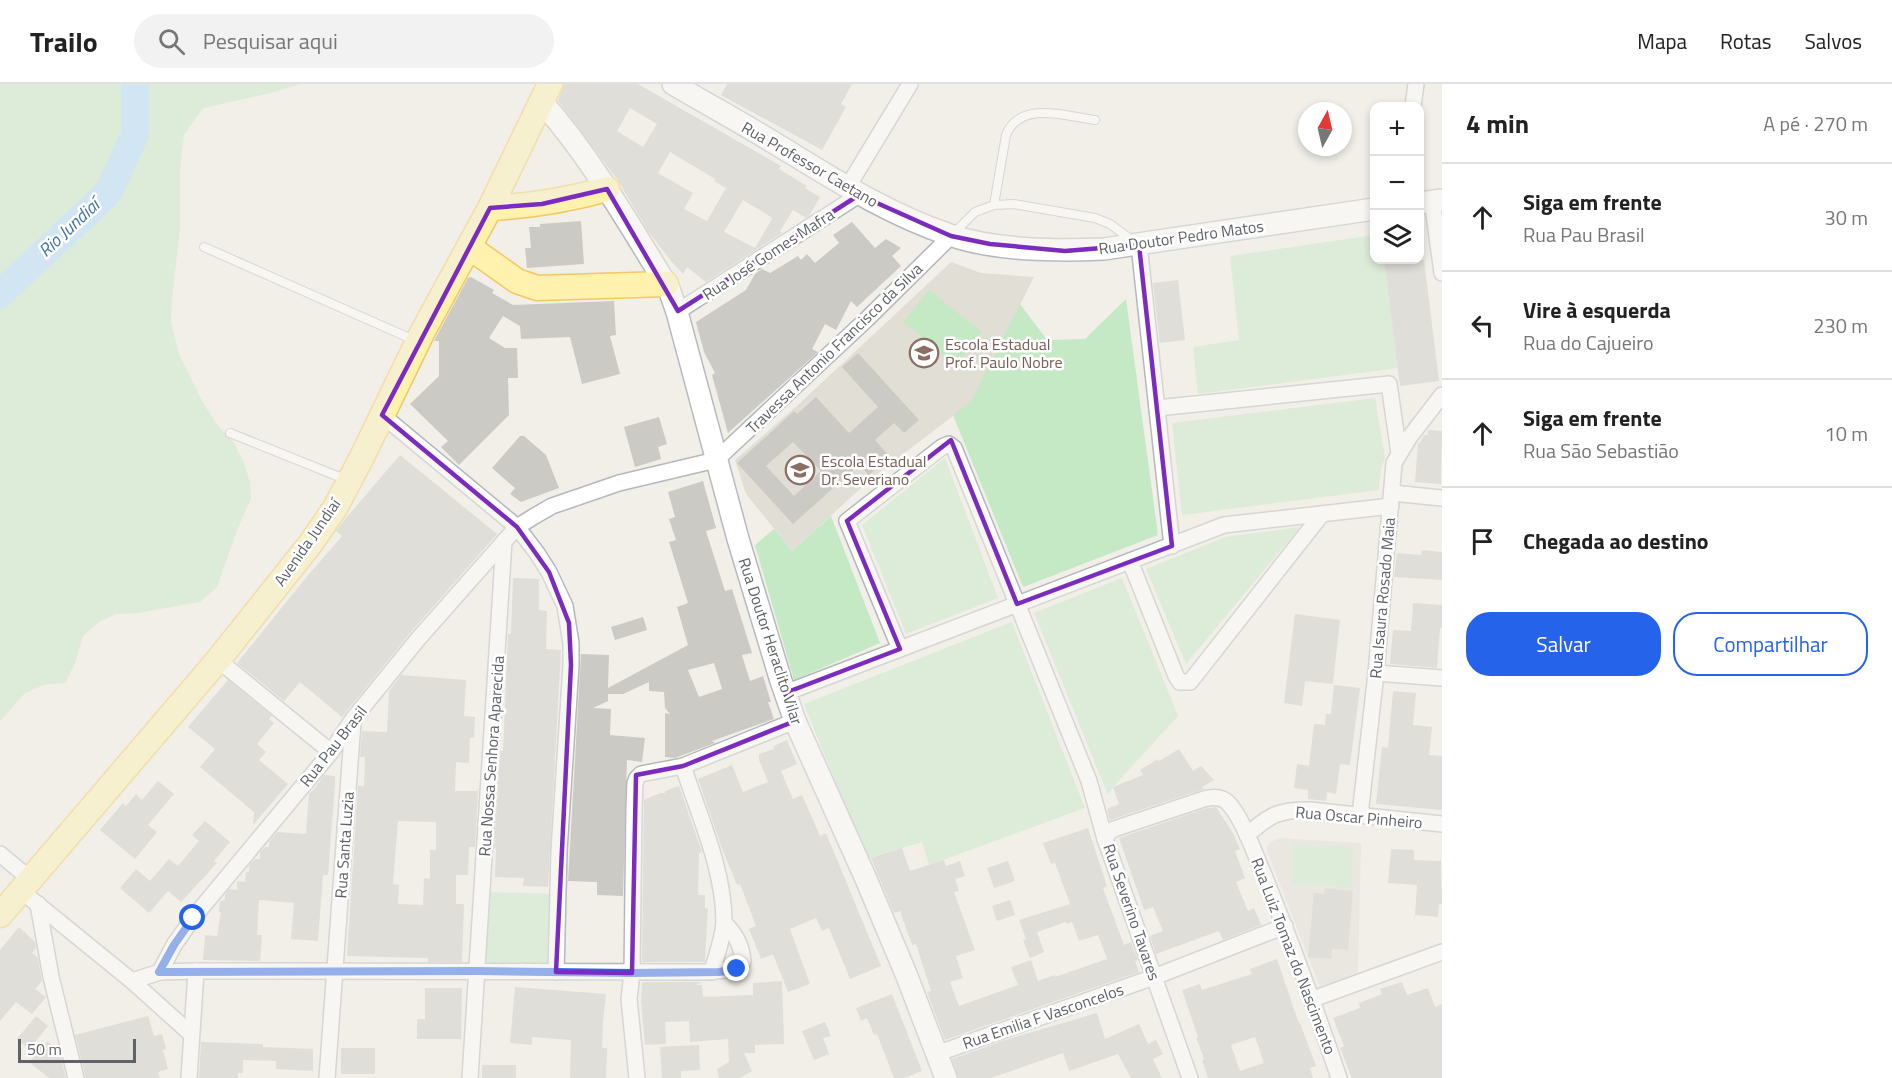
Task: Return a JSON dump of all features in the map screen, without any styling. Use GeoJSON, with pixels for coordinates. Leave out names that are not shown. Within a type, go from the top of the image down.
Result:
{"type":"FeatureCollection","features":[{"type":"Feature","properties":{"kind":"main road","name":"Avenida Jundiaí"},"geometry":{"type":"LineString","coordinates":[[0,915],[29,891],[218,660],[311,543],[335,508],[418,342],[490,208],[544,91]]}},
{"type":"Feature","properties":{"kind":"main road"},"geometry":{"type":"LineString","coordinates":[[490,208],[542,204],[607,189]]}},
{"type":"Feature","properties":{"kind":"main road"},"geometry":{"type":"LineString","coordinates":[[469,247],[517,281],[537,288],[666,284]]}},
{"type":"Feature","properties":{"kind":"street","name":"Rua Professor Caetano"},"geometry":{"type":"LineString","coordinates":[[673,84],[853,191],[951,236]]}},
{"type":"Feature","properties":{"kind":"street"},"geometry":{"type":"LineString","coordinates":[[853,191],[910,84]]}},
{"type":"Feature","properties":{"kind":"street"},"geometry":{"type":"LineString","coordinates":[[1414,102],[1416,84]]}},
{"type":"Feature","properties":{"kind":"street"},"geometry":{"type":"LineString","coordinates":[[544,91],[666,284]]}},
{"type":"Feature","properties":{"kind":"street","name":"Rua José Gomes Mafra"},"geometry":{"type":"LineString","coordinates":[[677,312],[853,191]]}},
{"type":"Feature","properties":{"kind":"street"},"geometry":{"type":"LineString","coordinates":[[1431,201],[1442,273]]}},
{"type":"Feature","properties":{"kind":"street","name":"Rua Doutor Pedro Matos"},"geometry":{"type":"LineString","coordinates":[[951,236],[1012,247],[1065,251],[1139,245],[1370,210]]}},
{"type":"Feature","properties":{"kind":"street","name":"Travessa Antonio Francisco da Silva"},"geometry":{"type":"LineString","coordinates":[[716,460],[951,236]]}},
{"type":"Feature","properties":{"kind":"street"},"geometry":{"type":"LineString","coordinates":[[1139,245],[1172,546]]}},
{"type":"Feature","properties":{"kind":"street","name":"Rua Doutor Heraclito Vilar"},"geometry":{"type":"LineString","coordinates":[[666,284],[677,312],[738,539],[785,693],[795,721],[906,974],[946,1078]]}},
{"type":"Feature","properties":{"kind":"street"},"geometry":{"type":"LineString","coordinates":[[1157,408],[1389,384],[1399,453]]}},
{"type":"Feature","properties":{"kind":"street","name":"Rua Isaura Rosado Maia"},"geometry":{"type":"LineString","coordinates":[[1360,815],[1376,673],[1394,463],[1442,395]]}},
{"type":"Feature","properties":{"kind":"street"},"geometry":{"type":"LineString","coordinates":[[382,415],[517,528],[537,553],[565,606],[572,643],[572,665],[559,851],[555,972]]}},
{"type":"Feature","properties":{"kind":"street"},"geometry":{"type":"LineString","coordinates":[[900,649],[847,521],[947,444],[954,448],[1089,781],[1105,839]]}},
{"type":"Feature","properties":{"kind":"street","name":"Rua Pau Brasil"},"geometry":{"type":"LineString","coordinates":[[159,972],[193,918],[331,752],[353,719],[418,639],[517,528],[552,506],[608,487],[716,460]]}},
{"type":"Feature","properties":{"kind":"street"},"geometry":{"type":"LineString","coordinates":[[785,693],[1224,525],[1322,514],[1391,499],[1442,498]]}},
{"type":"Feature","properties":{"kind":"street"},"geometry":{"type":"LineString","coordinates":[[1130,561],[1176,676],[1180,682],[1190,682],[1322,514]]}},
{"type":"Feature","properties":{"kind":"street","name":"Rua Nossa Senhora Aparecida"},"geometry":{"type":"LineString","coordinates":[[470,1078],[504,541]]}},
{"type":"Feature","properties":{"kind":"street"},"geometry":{"type":"LineString","coordinates":[[218,660],[331,752]]}},
{"type":"Feature","properties":{"kind":"street"},"geometry":{"type":"LineString","coordinates":[[1376,673],[1442,678]]}},
{"type":"Feature","properties":{"kind":"street","name":"Rua Santa Luzia"},"geometry":{"type":"LineString","coordinates":[[327,1078],[353,719]]}},
{"type":"Feature","properties":{"kind":"street"},"geometry":{"type":"LineString","coordinates":[[637,1078],[629,999],[632,973],[635,783],[641,774],[683,766],[795,721]]}},
{"type":"Feature","properties":{"kind":"street"},"geometry":{"type":"LineString","coordinates":[[683,766],[718,876],[724,923],[721,939],[708,972]]}},
{"type":"Feature","properties":{"kind":"street","name":"Rua Severino Tavares"},"geometry":{"type":"LineString","coordinates":[[1190,1078],[1105,839],[1114,829],[1215,797],[1226,801],[1247,835]]}},
{"type":"Feature","properties":{"kind":"street","name":"Rua Oscar Pinheiro"},"geometry":{"type":"LineString","coordinates":[[1247,835],[1268,816],[1293,810],[1442,824]]}},
{"type":"Feature","properties":{"kind":"street","name":"Rua Luiz Tomaz do Nascimento"},"geometry":{"type":"LineString","coordinates":[[1247,835],[1313,999],[1339,1078]]}},
{"type":"Feature","properties":{"kind":"street"},"geometry":{"type":"LineString","coordinates":[[0,854],[29,891],[191,1034]]}},
{"type":"Feature","properties":{"kind":"street"},"geometry":{"type":"LineString","coordinates":[[29,891],[76,1078]]}},
{"type":"Feature","properties":{"kind":"street"},"geometry":{"type":"LineString","coordinates":[[132,981],[159,972],[196,971],[632,973],[708,972],[737,969],[744,962],[739,943],[724,923]]}},
{"type":"Feature","properties":{"kind":"street","name":"Rua Emilia F Vasconcelos"},"geometry":{"type":"LineString","coordinates":[[936,1054],[1154,977],[1285,926]]}},
{"type":"Feature","properties":{"kind":"street"},"geometry":{"type":"LineString","coordinates":[[1313,999],[1442,952]]}},
{"type":"Feature","properties":{"kind":"street"},"geometry":{"type":"LineString","coordinates":[[189,1078],[196,971]]}},
{"type":"Feature","properties":{"kind":"lane"},"geometry":{"type":"LineString","coordinates":[[994,205],[1006,135],[1015,120],[1024,115],[1046,114],[1095,120]]}},
{"type":"Feature","properties":{"kind":"lane"},"geometry":{"type":"LineString","coordinates":[[951,236],[975,212],[994,205],[1014,204],[1095,218],[1110,224],[1139,245]]}},
{"type":"Feature","properties":{"kind":"lane"},"geometry":{"type":"LineString","coordinates":[[204,248],[418,342]]}},
{"type":"Feature","properties":{"kind":"lane"},"geometry":{"type":"LineString","coordinates":[[230,433],[349,481]]}},
{"type":"Feature","properties":{"kind":"highlighted area"},"geometry":{"type":"Polygon","coordinates":[[[607,189],[678,311],[859,195],[951,236],[990,244],[1065,251],[1139,245],[1172,546],[1017,604],[951,440],[847,521],[900,649],[785,693],[795,721],[683,766],[636,775],[632,973],[556,972],[571,665],[569,623],[549,572],[517,527],[382,415],[490,208],[542,204],[607,189]]]}},
{"type":"Feature","properties":{"kind":"shaded area","name":"Escola Estadual Prof. Paulo Nobre"},"geometry":{"type":"Polygon","coordinates":[[[951,262],[981,273],[1034,277],[971,402],[871,479],[792,551],[746,494],[735,460],[799,404],[951,262]]]}},
{"type":"Feature","properties":{"kind":"shaded area"},"geometry":{"type":"Polygon","coordinates":[[[1279,838],[1361,843],[1358,976],[1320,987],[1268,854],[1269,843],[1279,838]]]}},
{"type":"Feature","properties":{"kind":"green space"},"geometry":{"type":"Polygon","coordinates":[[[0,84],[300,84],[203,108],[184,135],[180,169],[180,229],[171,323],[179,354],[203,403],[219,427],[233,441],[250,482],[251,498],[217,587],[200,602],[137,613],[116,614],[99,622],[83,636],[75,663],[65,683],[43,685],[24,694],[0,721],[0,84]]]}},
{"type":"Feature","properties":{"kind":"green space"},"geometry":{"type":"Polygon","coordinates":[[[1370,236],[1370,264],[1385,264],[1398,368],[1198,394],[1193,347],[1239,340],[1230,256],[1370,236]]]}},
{"type":"Feature","properties":{"kind":"green space"},"geometry":{"type":"Polygon","coordinates":[[[929,290],[982,332],[956,365],[903,322],[929,290]]]}},
{"type":"Feature","properties":{"kind":"green space"},"geometry":{"type":"Polygon","coordinates":[[[1126,299],[1158,535],[1023,587],[953,415],[971,401],[1020,304],[1047,340],[1085,339],[1126,299]]]}},
{"type":"Feature","properties":{"kind":"green space"},"geometry":{"type":"Polygon","coordinates":[[[1375,398],[1385,458],[1381,467],[1379,490],[1182,515],[1172,423],[1375,398]]]}},
{"type":"Feature","properties":{"kind":"green space"},"geometry":{"type":"Polygon","coordinates":[[[945,458],[998,598],[906,634],[862,525],[945,458]]]}},
{"type":"Feature","properties":{"kind":"green space"},"geometry":{"type":"Polygon","coordinates":[[[831,516],[880,643],[794,680],[755,545],[774,529],[792,551],[831,516]]]}},
{"type":"Feature","properties":{"kind":"green space"},"geometry":{"type":"Polygon","coordinates":[[[1300,527],[1186,664],[1146,569],[1225,537],[1300,527]]]}},
{"type":"Feature","properties":{"kind":"green space"},"geometry":{"type":"Polygon","coordinates":[[[1122,578],[1178,716],[1108,795],[1034,613],[1122,578]]]}},
{"type":"Feature","properties":{"kind":"green space"},"geometry":{"type":"Polygon","coordinates":[[[1012,622],[1085,808],[929,865],[922,842],[866,859],[804,704],[1012,622]]]}},
{"type":"Feature","properties":{"kind":"green space"},"geometry":{"type":"Polygon","coordinates":[[[1293,845],[1353,847],[1352,887],[1291,884],[1293,845]]]}},
{"type":"Feature","properties":{"kind":"green space"},"geometry":{"type":"Polygon","coordinates":[[[489,892],[554,894],[551,966],[486,966],[489,892]]]}},
{"type":"Feature","properties":{"kind":"building"},"geometry":{"type":"Polygon","coordinates":[[[564,84],[638,84],[781,166],[779,169],[820,197],[809,216],[806,218],[793,210],[780,231],[782,233],[706,282],[687,267],[683,274],[648,231],[617,179],[558,101],[564,84]],[[630,108],[617,131],[643,147],[657,124],[630,108]],[[670,152],[658,173],[693,193],[684,209],[707,221],[726,188],[670,152]],[[743,200],[724,232],[755,248],[772,219],[743,200]]]}},
{"type":"Feature","properties":{"kind":"building"},"geometry":{"type":"Polygon","coordinates":[[[727,84],[852,84],[841,104],[846,107],[822,150],[721,95],[727,84]]]}},
{"type":"Feature","properties":{"kind":"building"},"geometry":{"type":"Polygon","coordinates":[[[581,221],[584,264],[527,268],[525,248],[531,248],[529,227],[581,221]]]}},
{"type":"Feature","properties":{"kind":"building"},"geometry":{"type":"Polygon","coordinates":[[[852,222],[875,248],[886,239],[901,248],[892,256],[901,266],[857,307],[851,301],[836,330],[825,324],[812,349],[818,352],[728,433],[712,375],[715,373],[704,352],[696,322],[746,290],[755,274],[762,269],[770,273],[798,256],[801,260],[807,254],[815,263],[839,243],[833,235],[852,222]]]}},
{"type":"Feature","properties":{"kind":"building"},"geometry":{"type":"Polygon","coordinates":[[[1424,260],[1439,381],[1400,386],[1385,264],[1424,264],[1424,260]]]}},
{"type":"Feature","properties":{"kind":"building"},"geometry":{"type":"Polygon","coordinates":[[[471,277],[494,290],[492,293],[513,305],[614,301],[616,335],[610,336],[620,374],[582,384],[570,337],[521,339],[520,326],[503,316],[489,338],[505,348],[517,348],[518,378],[508,378],[509,415],[459,465],[441,447],[448,441],[410,404],[439,376],[439,341],[434,341],[468,278],[471,277]]]}},
{"type":"Feature","properties":{"kind":"building"},"geometry":{"type":"Polygon","coordinates":[[[1178,280],[1185,340],[1160,343],[1153,283],[1178,280]]]}},
{"type":"Feature","properties":{"kind":"building"},"geometry":{"type":"Polygon","coordinates":[[[858,353],[919,420],[904,433],[894,423],[875,440],[889,456],[869,475],[859,465],[793,524],[737,463],[794,411],[797,414],[816,397],[849,433],[878,407],[842,367],[858,353]],[[793,442],[766,466],[794,496],[821,471],[793,442]]]}},
{"type":"Feature","properties":{"kind":"building"},"geometry":{"type":"Polygon","coordinates":[[[659,417],[667,444],[658,447],[661,459],[635,467],[624,427],[659,417]]]}},
{"type":"Feature","properties":{"kind":"building"},"geometry":{"type":"Polygon","coordinates":[[[1428,430],[1442,431],[1441,484],[1415,482],[1418,443],[1424,435],[1428,435],[1428,430]]]}},
{"type":"Feature","properties":{"kind":"building"},"geometry":{"type":"Polygon","coordinates":[[[520,436],[524,436],[546,455],[559,488],[521,502],[510,494],[515,488],[492,468],[520,436]]]}},
{"type":"Feature","properties":{"kind":"building"},"geometry":{"type":"Polygon","coordinates":[[[400,455],[497,534],[410,633],[342,717],[300,682],[284,701],[237,663],[342,536],[336,531],[400,455]]]}},
{"type":"Feature","properties":{"kind":"building"},"geometry":{"type":"Polygon","coordinates":[[[703,481],[716,528],[706,531],[725,591],[732,589],[752,653],[742,655],[750,681],[763,676],[774,719],[712,741],[715,743],[675,758],[665,757],[665,713],[670,714],[665,708],[664,692],[649,691],[649,682],[623,694],[608,694],[608,701],[593,708],[611,709],[610,735],[645,738],[642,762],[627,760],[623,896],[597,895],[597,882],[568,881],[581,654],[609,655],[608,688],[688,645],[677,607],[688,603],[669,542],[676,540],[669,519],[675,517],[668,492],[703,481]],[[714,663],[688,670],[699,697],[722,689],[714,663]]]}},
{"type":"Feature","properties":{"kind":"building"},"geometry":{"type":"Polygon","coordinates":[[[1422,550],[1442,552],[1442,580],[1394,577],[1397,553],[1421,555],[1422,550]]]}},
{"type":"Feature","properties":{"kind":"building"},"geometry":{"type":"Polygon","coordinates":[[[513,578],[539,579],[539,610],[547,611],[546,649],[561,650],[548,887],[523,886],[524,878],[495,877],[496,848],[494,848],[500,751],[503,751],[513,578]]]}},
{"type":"Feature","properties":{"kind":"building"},"geometry":{"type":"Polygon","coordinates":[[[1413,603],[1442,605],[1442,628],[1440,628],[1437,668],[1390,664],[1393,630],[1411,631],[1413,603]]]}},
{"type":"Feature","properties":{"kind":"building"},"geometry":{"type":"Polygon","coordinates":[[[1295,614],[1340,620],[1333,684],[1305,681],[1302,706],[1284,703],[1295,614]]]}},
{"type":"Feature","properties":{"kind":"building"},"geometry":{"type":"Polygon","coordinates":[[[643,617],[647,630],[615,640],[611,627],[643,617]]]}},
{"type":"Feature","properties":{"kind":"building"},"geometry":{"type":"Polygon","coordinates":[[[401,675],[466,680],[464,716],[475,717],[474,738],[470,738],[469,763],[456,762],[455,791],[478,791],[475,847],[469,847],[468,875],[456,875],[456,904],[464,904],[462,962],[428,962],[428,958],[347,956],[358,786],[364,786],[365,757],[360,757],[362,731],[387,732],[389,691],[401,675]],[[398,821],[393,884],[399,885],[398,904],[423,905],[424,878],[430,879],[430,850],[436,850],[436,822],[398,821]]]}},
{"type":"Feature","properties":{"kind":"building"},"geometry":{"type":"Polygon","coordinates":[[[228,680],[272,716],[269,719],[274,723],[257,744],[266,752],[259,760],[288,784],[253,825],[254,812],[200,767],[215,749],[188,727],[228,680]]]}},
{"type":"Feature","properties":{"kind":"building"},"geometry":{"type":"Polygon","coordinates":[[[1334,685],[1360,688],[1350,765],[1340,764],[1336,794],[1327,792],[1326,801],[1308,799],[1308,790],[1294,788],[1297,764],[1309,766],[1314,724],[1325,725],[1326,714],[1331,714],[1334,685]]]}},
{"type":"Feature","properties":{"kind":"building"},"geometry":{"type":"Polygon","coordinates":[[[1393,691],[1416,693],[1413,725],[1432,727],[1429,755],[1442,756],[1442,810],[1376,804],[1382,747],[1388,748],[1393,691]]]}},
{"type":"Feature","properties":{"kind":"building"},"geometry":{"type":"Polygon","coordinates":[[[787,740],[797,764],[781,771],[793,799],[802,795],[820,836],[826,833],[881,966],[850,979],[829,928],[822,931],[816,918],[790,929],[810,984],[788,992],[773,954],[761,959],[749,929],[756,926],[740,884],[737,885],[721,846],[698,779],[732,765],[743,792],[768,782],[759,760],[759,754],[774,749],[774,746],[787,740]]]}},
{"type":"Feature","properties":{"kind":"building"},"geometry":{"type":"Polygon","coordinates":[[[1179,749],[1193,771],[1201,766],[1214,780],[1202,787],[1204,789],[1110,820],[1107,809],[1119,804],[1113,787],[1143,775],[1140,770],[1179,749]]]}},
{"type":"Feature","properties":{"kind":"building"},"geometry":{"type":"Polygon","coordinates":[[[324,775],[335,776],[335,785],[328,875],[323,875],[318,941],[291,939],[294,903],[259,900],[257,935],[262,935],[260,961],[203,960],[205,935],[217,936],[221,912],[219,912],[220,901],[225,900],[225,894],[229,889],[237,890],[237,881],[245,882],[249,865],[255,859],[260,859],[260,852],[265,847],[269,847],[269,842],[277,832],[306,834],[309,794],[324,775]]]}},
{"type":"Feature","properties":{"kind":"building"},"geometry":{"type":"Polygon","coordinates":[[[158,781],[174,794],[148,825],[157,832],[135,859],[100,830],[123,803],[126,806],[136,794],[142,800],[158,781]]]}},
{"type":"Feature","properties":{"kind":"building"},"geometry":{"type":"Polygon","coordinates":[[[679,786],[702,852],[699,853],[698,895],[705,895],[705,908],[708,909],[705,962],[642,962],[644,800],[679,786]]]}},
{"type":"Feature","properties":{"kind":"building"},"geometry":{"type":"Polygon","coordinates":[[[1216,807],[1233,833],[1240,849],[1235,851],[1245,878],[1236,882],[1248,911],[1254,908],[1261,925],[1223,940],[1219,931],[1156,954],[1150,936],[1163,931],[1153,907],[1144,910],[1119,838],[1216,807]]]}},
{"type":"Feature","properties":{"kind":"building"},"geometry":{"type":"Polygon","coordinates":[[[205,821],[230,842],[214,861],[217,863],[181,902],[168,891],[149,913],[120,888],[136,869],[150,881],[169,859],[178,866],[199,841],[192,835],[205,821]]]}},
{"type":"Feature","properties":{"kind":"building"},"geometry":{"type":"Polygon","coordinates":[[[1088,828],[1107,886],[1103,888],[1124,945],[1131,942],[1138,960],[1135,961],[1139,972],[945,1040],[927,992],[931,991],[916,944],[912,945],[900,911],[894,913],[871,858],[902,848],[910,871],[944,860],[946,866],[960,861],[965,876],[955,879],[959,891],[954,892],[975,950],[956,956],[963,978],[950,982],[959,1006],[1018,985],[1011,967],[1031,960],[1038,981],[1107,959],[1098,935],[1079,941],[1072,922],[1037,932],[1044,952],[1030,958],[1019,920],[1070,904],[1055,863],[1051,864],[1043,843],[1088,828]]]}},
{"type":"Feature","properties":{"kind":"building"},"geometry":{"type":"Polygon","coordinates":[[[1391,849],[1414,850],[1414,860],[1441,861],[1442,904],[1439,904],[1438,917],[1415,915],[1417,885],[1388,883],[1391,849]]]}},
{"type":"Feature","properties":{"kind":"building"},"geometry":{"type":"Polygon","coordinates":[[[1008,861],[1015,881],[994,888],[987,868],[1008,861]]]}},
{"type":"Feature","properties":{"kind":"building"},"geometry":{"type":"Polygon","coordinates":[[[1325,888],[1353,891],[1348,950],[1332,949],[1331,959],[1308,957],[1314,893],[1324,894],[1325,888]]]}},
{"type":"Feature","properties":{"kind":"building"},"geometry":{"type":"Polygon","coordinates":[[[1010,900],[1015,915],[997,921],[992,906],[1010,900]]]}},
{"type":"Feature","properties":{"kind":"building"},"geometry":{"type":"Polygon","coordinates":[[[19,927],[35,942],[36,948],[32,953],[38,958],[42,981],[35,989],[46,997],[32,1014],[16,1002],[0,1021],[0,950],[19,927]]]}},
{"type":"Feature","properties":{"kind":"building"},"geometry":{"type":"Polygon","coordinates":[[[1277,959],[1316,1066],[1310,1068],[1313,1078],[1208,1078],[1196,1037],[1198,1037],[1182,990],[1200,984],[1202,990],[1252,974],[1250,969],[1277,959]],[[1255,1037],[1231,1045],[1240,1071],[1264,1063],[1255,1037]]]}},
{"type":"Feature","properties":{"kind":"building"},"geometry":{"type":"Polygon","coordinates":[[[782,981],[784,1044],[755,1045],[755,1053],[744,1053],[752,1071],[740,1078],[719,1078],[717,1069],[729,1062],[728,1039],[690,1042],[689,1021],[665,1022],[666,1044],[645,1045],[641,1001],[642,982],[702,982],[695,985],[702,985],[703,997],[753,995],[753,983],[782,981]]]}},
{"type":"Feature","properties":{"kind":"building"},"geometry":{"type":"Polygon","coordinates":[[[1402,982],[1407,995],[1428,988],[1435,1007],[1442,1004],[1442,1078],[1352,1078],[1340,1048],[1344,1046],[1333,1018],[1360,1008],[1359,1003],[1382,994],[1380,989],[1402,982]]]}},
{"type":"Feature","properties":{"kind":"building"},"geometry":{"type":"Polygon","coordinates":[[[515,987],[606,994],[602,1048],[607,1048],[606,1078],[570,1078],[571,1040],[532,1037],[532,1045],[510,1043],[515,987]]]}},
{"type":"Feature","properties":{"kind":"building"},"geometry":{"type":"Polygon","coordinates":[[[425,988],[462,988],[461,1039],[417,1039],[417,1019],[425,1019],[425,988]]]}},
{"type":"Feature","properties":{"kind":"building"},"geometry":{"type":"Polygon","coordinates":[[[892,994],[922,1071],[904,1078],[894,1078],[877,1034],[874,1035],[867,1018],[861,1021],[856,1008],[892,994]]]}},
{"type":"Feature","properties":{"kind":"building"},"geometry":{"type":"Polygon","coordinates":[[[1097,1013],[1105,1039],[1139,1024],[1148,1044],[1156,1040],[1163,1054],[1153,1059],[1162,1078],[1131,1078],[1118,1054],[1069,1071],[1063,1053],[991,1078],[958,1078],[952,1059],[1005,1040],[1097,1013]]]}},
{"type":"Feature","properties":{"kind":"building"},"geometry":{"type":"Polygon","coordinates":[[[36,1016],[48,1026],[32,1046],[48,1042],[59,1052],[66,1078],[49,1078],[29,1062],[36,1055],[17,1039],[36,1016]]]}},
{"type":"Feature","properties":{"kind":"building"},"geometry":{"type":"Polygon","coordinates":[[[148,1016],[154,1036],[162,1034],[166,1049],[163,1050],[168,1069],[158,1072],[160,1078],[86,1078],[75,1035],[148,1016]]]}},
{"type":"Feature","properties":{"kind":"building"},"geometry":{"type":"Polygon","coordinates":[[[825,1022],[831,1036],[823,1038],[829,1054],[814,1060],[802,1031],[825,1022]]]}},
{"type":"Feature","properties":{"kind":"building"},"geometry":{"type":"Polygon","coordinates":[[[201,1042],[263,1044],[263,1047],[313,1049],[313,1071],[276,1069],[276,1061],[243,1060],[243,1073],[238,1073],[238,1078],[199,1078],[201,1042]]]}},
{"type":"Feature","properties":{"kind":"building"},"geometry":{"type":"Polygon","coordinates":[[[699,1045],[700,1070],[681,1071],[681,1078],[662,1078],[660,1047],[699,1045]]]}},
{"type":"Feature","properties":{"kind":"building"},"geometry":{"type":"Polygon","coordinates":[[[341,1048],[375,1048],[375,1074],[341,1074],[341,1048]]]}},
{"type":"Feature","properties":{"kind":"building"},"geometry":{"type":"Polygon","coordinates":[[[482,1065],[516,1065],[516,1078],[482,1078],[482,1065]]]}},
{"type":"Feature","properties":{"kind":"waterway","name":"Rio Jundiaí"},"geometry":{"type":"LineString","coordinates":[[0,294],[108,193],[135,134],[135,84]]}},
{"type":"Feature","properties":{"kind":"place","name":"Escola Estadual Prof. Paulo Nobre"},"geometry":{"type":"Point","coordinates":[924,353]}},
{"type":"Feature","properties":{"kind":"place","name":"Escola Estadual Dr. Severiano"},"geometry":{"type":"Point","coordinates":[800,470]}},
{"type":"Feature","properties":{"kind":"route"},"geometry":{"type":"LineString","coordinates":[[193,918],[159,972],[632,973],[719,972],[737,969]]}}]}
